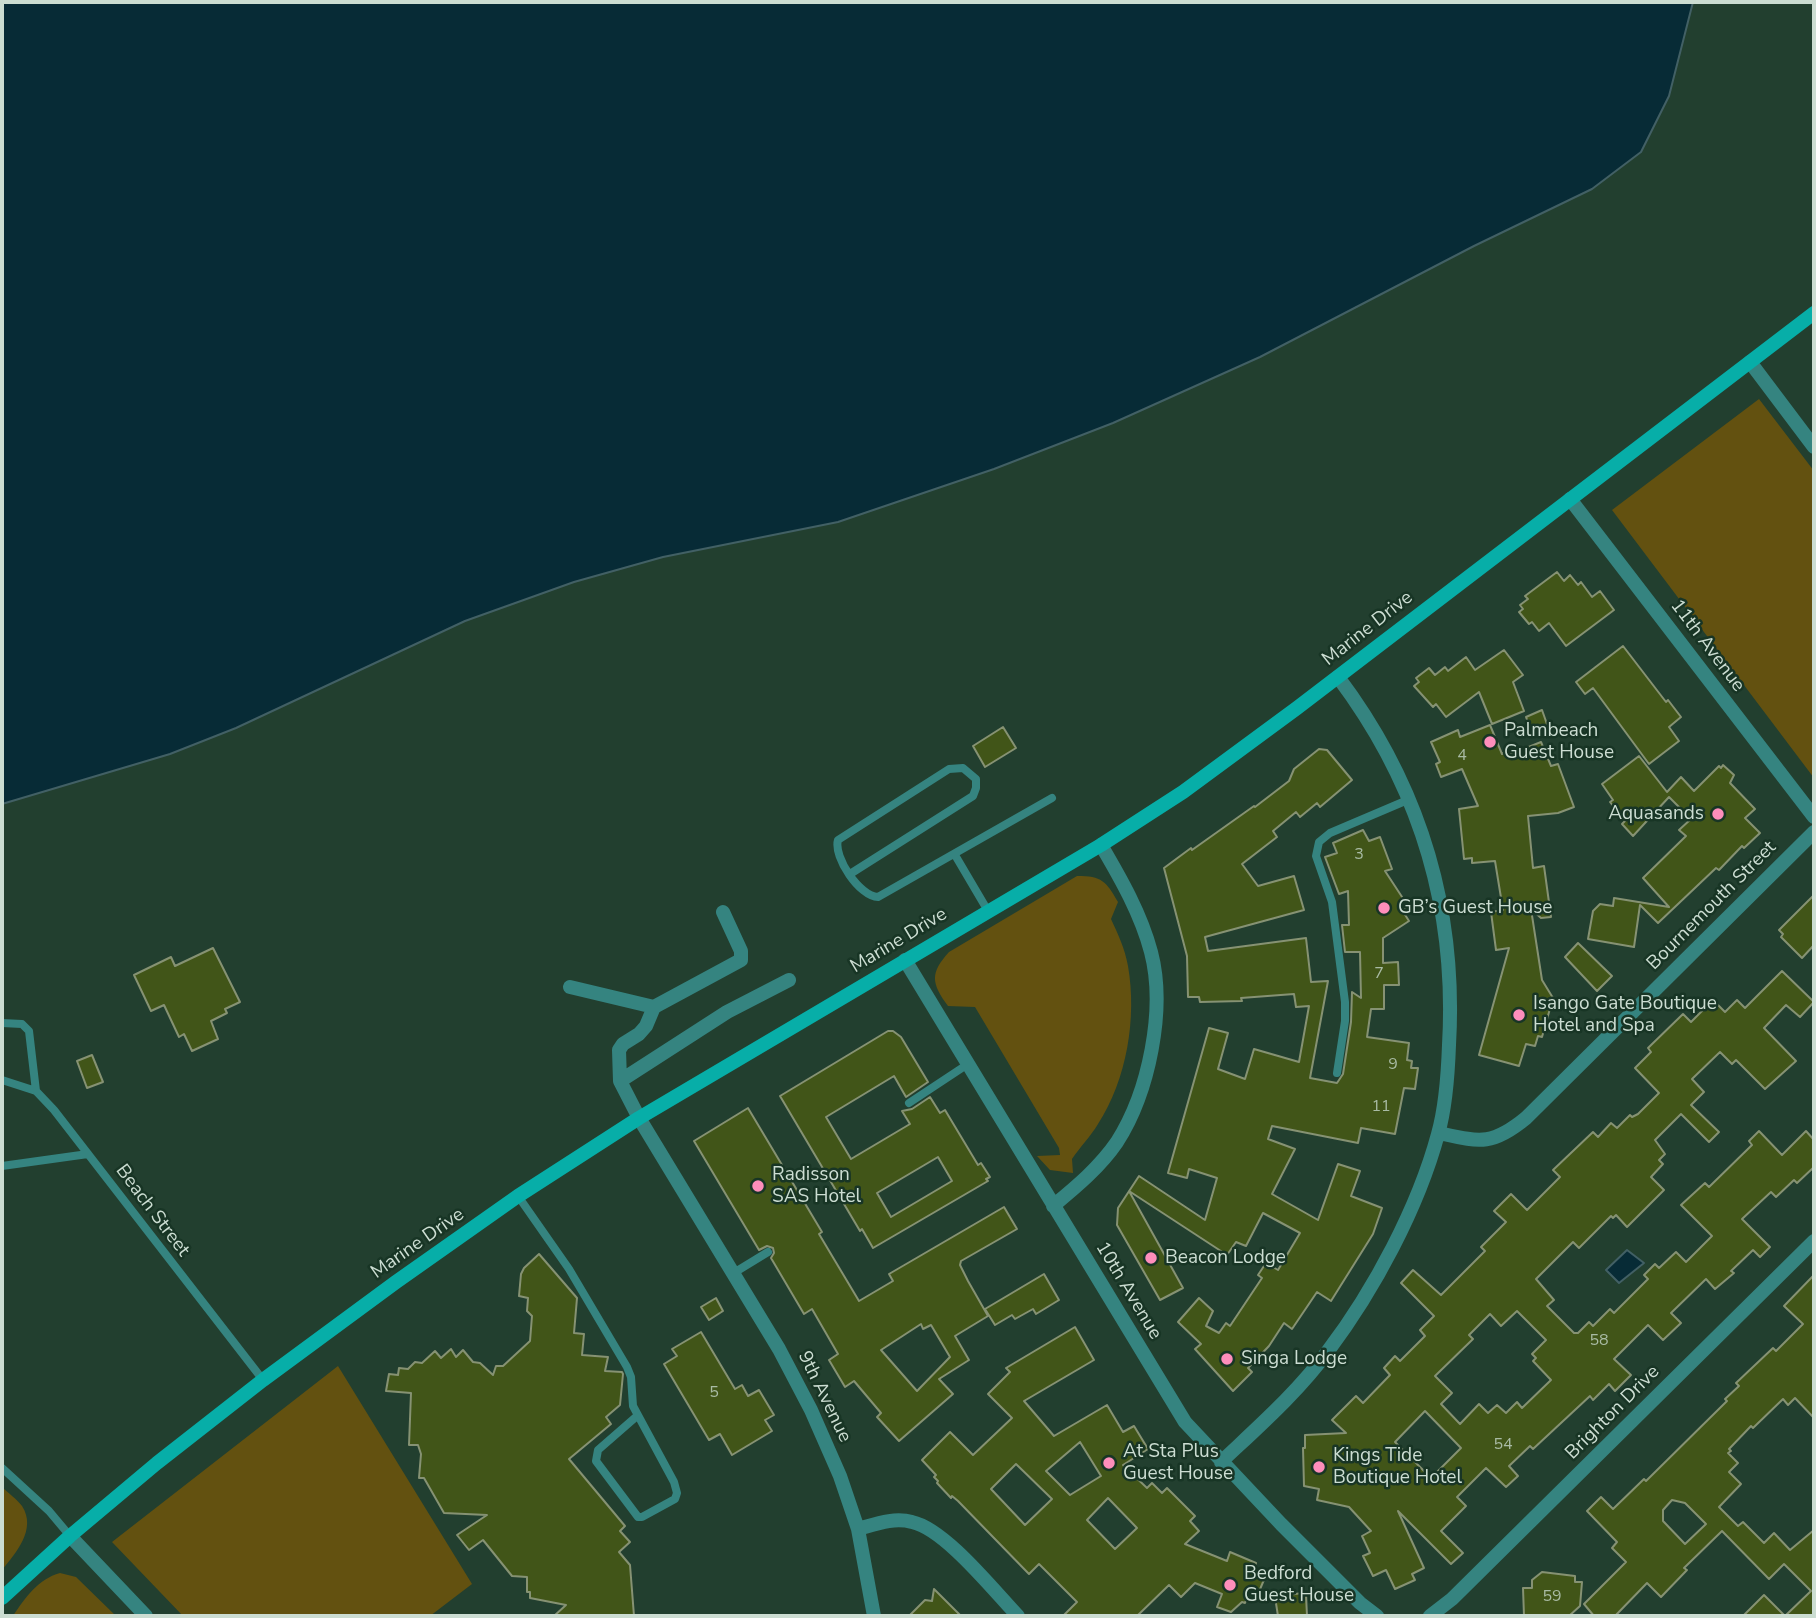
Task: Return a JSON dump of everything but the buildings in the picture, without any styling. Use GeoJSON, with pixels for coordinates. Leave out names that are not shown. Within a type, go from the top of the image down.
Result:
{"type":"FeatureCollection","features":[{"type":"Feature","properties":{"kind":"main road","name":"Marine Drive"},"geometry":{"type":"LineString","coordinates":[[2,1598],[157,1463],[263,1380],[519,1196],[639,1118],[1101,845],[1227,761],[1814,313]]}},
{"type":"Feature","properties":{"kind":"street"},"geometry":{"type":"LineString","coordinates":[[1750,362],[1814,447]]}},
{"type":"Feature","properties":{"kind":"street","name":"11th Avenue"},"geometry":{"type":"LineString","coordinates":[[1570,499],[1814,817]]}},
{"type":"Feature","properties":{"kind":"street"},"geometry":{"type":"LineString","coordinates":[[1221,1462],[1291,1393],[1327,1353],[1346,1326],[1382,1269],[1438,1133],[1448,1060],[1451,1001],[1449,963],[1437,882],[1410,799],[1375,730],[1338,677]]}},
{"type":"Feature","properties":{"kind":"street","name":"Bournemouth Street"},"geometry":{"type":"LineString","coordinates":[[1438,1133],[1475,1140],[1492,1139],[1511,1130],[1526,1118],[1814,832]]}},
{"type":"Feature","properties":{"kind":"street"},"geometry":{"type":"LineString","coordinates":[[1053,1206],[1098,1166],[1123,1131],[1144,1082],[1156,979],[1151,951],[1136,911],[1101,845]]}},
{"type":"Feature","properties":{"kind":"street"},"geometry":{"type":"LineString","coordinates":[[620,1082],[619,1050],[646,1026],[654,1007],[741,960],[741,951],[723,912]]}},
{"type":"Feature","properties":{"kind":"street","name":"10th Avenue"},"geometry":{"type":"LineString","coordinates":[[905,960],[968,1064],[984,1079],[1053,1206],[1172,1403],[1221,1462],[1367,1612],[1377,1616]]}},
{"type":"Feature","properties":{"kind":"street"},"geometry":{"type":"LineString","coordinates":[[620,1082],[727,1012],[789,981]]}},
{"type":"Feature","properties":{"kind":"street"},"geometry":{"type":"LineString","coordinates":[[570,987],[654,1007]]}},
{"type":"Feature","properties":{"kind":"street","name":"9th Avenue"},"geometry":{"type":"LineString","coordinates":[[620,1082],[779,1349],[811,1410],[840,1476],[858,1529],[874,1616]]}},
{"type":"Feature","properties":{"kind":"street","name":"Brighton Drive"},"geometry":{"type":"LineString","coordinates":[[1435,1615],[1814,1241]]}},
{"type":"Feature","properties":{"kind":"street"},"geometry":{"type":"LineString","coordinates":[[858,1529],[881,1522],[903,1520],[931,1529],[1018,1616]]}},
{"type":"Feature","properties":{"kind":"street"},"geometry":{"type":"LineString","coordinates":[[70,1536],[146,1616]]}},
{"type":"Feature","properties":{"kind":"lane"},"geometry":{"type":"LineString","coordinates":[[850,874],[975,793],[976,779],[963,768],[949,769],[838,840],[836,848],[850,874],[863,891],[875,897],[955,855],[1052,798]]}},
{"type":"Feature","properties":{"kind":"lane"},"geometry":{"type":"LineString","coordinates":[[1337,1073],[1345,1021],[1345,1002],[1332,902],[1317,856],[1318,842],[1330,833],[1410,799]]}},
{"type":"Feature","properties":{"kind":"lane"},"geometry":{"type":"LineString","coordinates":[[955,855],[988,911]]}},
{"type":"Feature","properties":{"kind":"lane"},"geometry":{"type":"LineString","coordinates":[[2,1023],[22,1024],[29,1031],[36,1091],[2,1080]]}},
{"type":"Feature","properties":{"kind":"lane"},"geometry":{"type":"LineString","coordinates":[[909,1102],[968,1064]]}},
{"type":"Feature","properties":{"kind":"lane","name":"Beach Street"},"geometry":{"type":"LineString","coordinates":[[36,1091],[54,1110],[263,1380]]}},
{"type":"Feature","properties":{"kind":"lane"},"geometry":{"type":"LineString","coordinates":[[2,1166],[88,1154]]}},
{"type":"Feature","properties":{"kind":"lane"},"geometry":{"type":"LineString","coordinates":[[519,1196],[569,1269],[627,1367],[631,1377],[633,1406],[677,1493],[672,1502],[642,1517],[638,1517],[596,1461],[598,1450],[637,1416]]}},
{"type":"Feature","properties":{"kind":"lane"},"geometry":{"type":"LineString","coordinates":[[732,1274],[768,1252]]}},
{"type":"Feature","properties":{"kind":"lane"},"geometry":{"type":"LineString","coordinates":[[2,1468],[49,1511],[70,1536]]}},
{"type":"Feature","properties":{"kind":"shaded area"},"geometry":{"type":"Polygon","coordinates":[[[1759,399],[1814,471],[1814,778],[1612,510],[1759,399]]]}},
{"type":"Feature","properties":{"kind":"shaded area"},"geometry":{"type":"Polygon","coordinates":[[[1077,876],[1102,881],[1118,902],[1111,919],[1127,960],[1131,1006],[1123,1068],[1098,1124],[1072,1159],[1073,1173],[1050,1170],[1037,1156],[1060,1155],[1059,1148],[975,1007],[948,1006],[938,991],[935,978],[938,966],[949,952],[1077,876]]]}},
{"type":"Feature","properties":{"kind":"shaded area"},"geometry":{"type":"Polygon","coordinates":[[[338,1366],[472,1584],[430,1616],[183,1616],[112,1542],[338,1366]]]}},
{"type":"Feature","properties":{"kind":"shaded area"},"geometry":{"type":"Polygon","coordinates":[[[2,1487],[22,1506],[27,1523],[23,1540],[2,1570],[2,1487]]]}},
{"type":"Feature","properties":{"kind":"shaded area"},"geometry":{"type":"Polygon","coordinates":[[[60,1573],[76,1577],[116,1616],[13,1616],[39,1584],[60,1573]]]}},
{"type":"Feature","properties":{"kind":"water"},"geometry":{"type":"Polygon","coordinates":[[[2,2],[1693,2],[1669,96],[1641,152],[1592,189],[1474,246],[1260,357],[1113,423],[994,469],[838,522],[663,557],[574,582],[465,621],[236,728],[170,754],[2,804],[2,2]]]}},
{"type":"Feature","properties":{"kind":"water"},"geometry":{"type":"Polygon","coordinates":[[[1627,1250],[1644,1263],[1619,1283],[1606,1270],[1627,1250]]]}},
{"type":"Feature","properties":{"kind":"place","name":"Palmbeach Guest House"},"geometry":{"type":"Point","coordinates":[1490,742]}},
{"type":"Feature","properties":{"kind":"place","name":"Aquasands"},"geometry":{"type":"Point","coordinates":[1718,814]}},
{"type":"Feature","properties":{"kind":"place","name":"GB’s Guest House"},"geometry":{"type":"Point","coordinates":[1384,908]}},
{"type":"Feature","properties":{"kind":"place","name":"Isango Gate Boutique Hotel and Spa"},"geometry":{"type":"Point","coordinates":[1519,1015]}},
{"type":"Feature","properties":{"kind":"place","name":"Radisson SAS Hotel"},"geometry":{"type":"Point","coordinates":[758,1186]}},
{"type":"Feature","properties":{"kind":"place","name":"Beacon Lodge"},"geometry":{"type":"Point","coordinates":[1151,1258]}},
{"type":"Feature","properties":{"kind":"place","name":"Singa Lodge"},"geometry":{"type":"Point","coordinates":[1227,1359]}},
{"type":"Feature","properties":{"kind":"place","name":"At Sta Plus Guest House"},"geometry":{"type":"Point","coordinates":[1109,1463]}},
{"type":"Feature","properties":{"kind":"place","name":"Kings Tide Boutique Hotel"},"geometry":{"type":"Point","coordinates":[1319,1467]}},
{"type":"Feature","properties":{"kind":"place","name":"Bedford Guest House"},"geometry":{"type":"Point","coordinates":[1230,1585]}}]}
